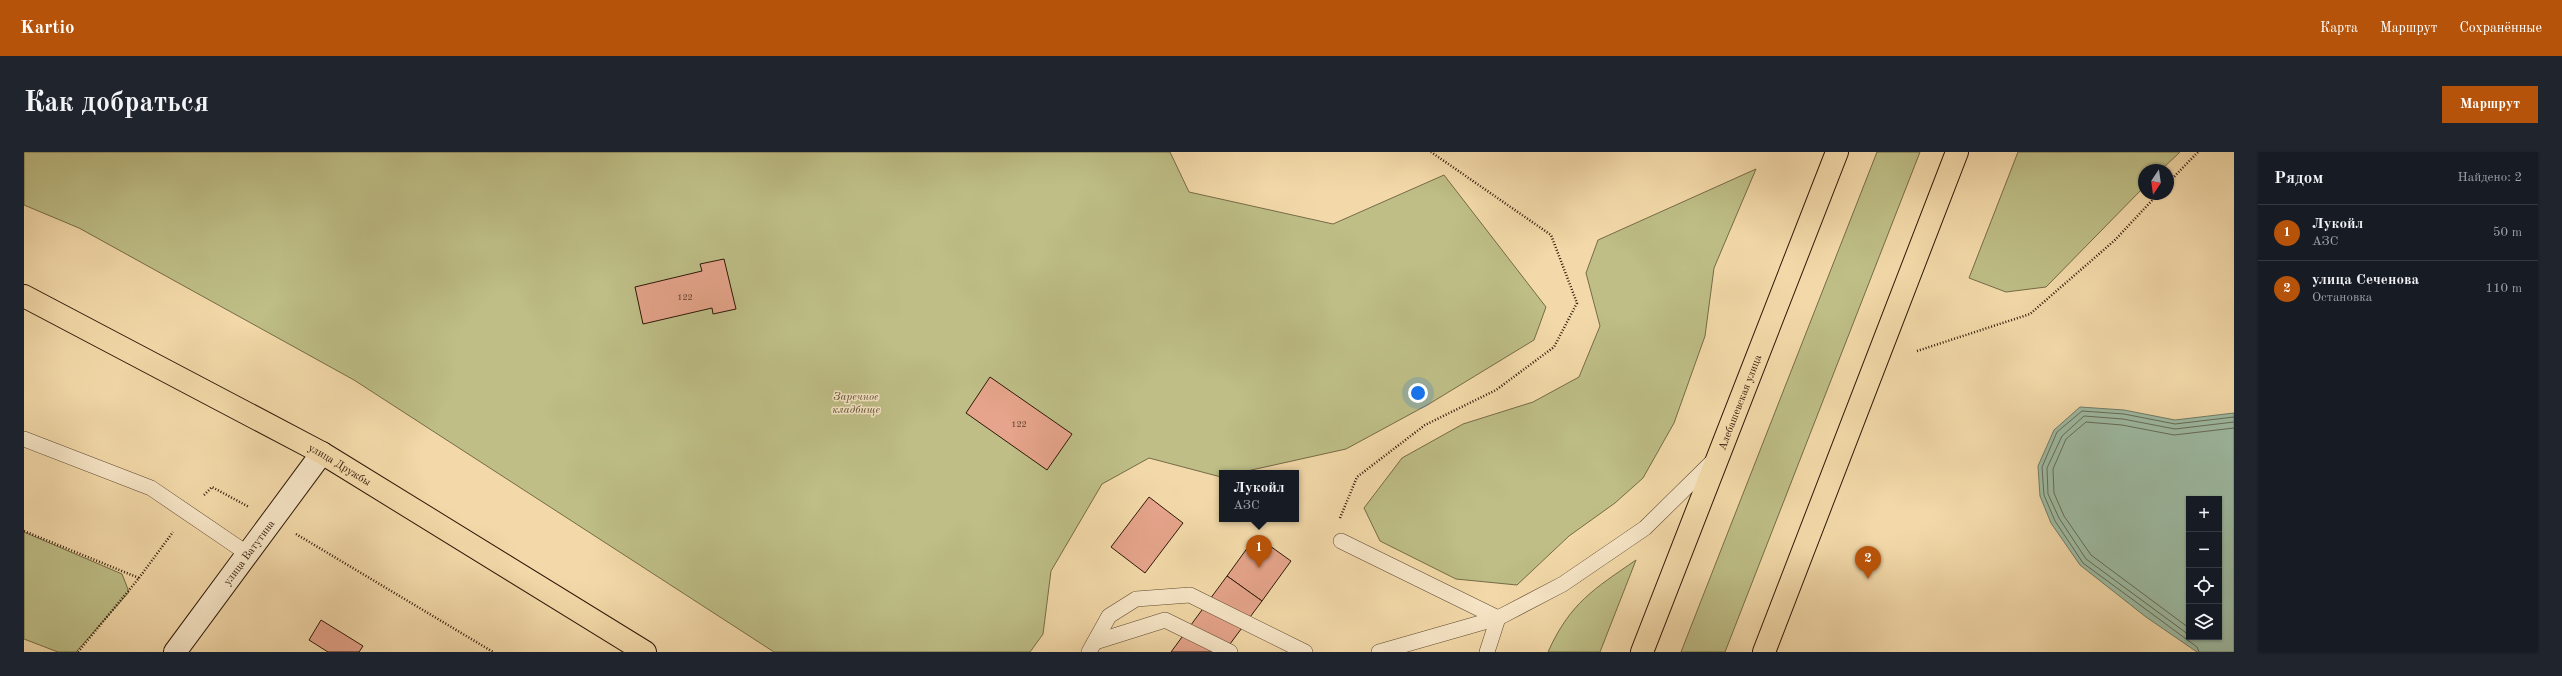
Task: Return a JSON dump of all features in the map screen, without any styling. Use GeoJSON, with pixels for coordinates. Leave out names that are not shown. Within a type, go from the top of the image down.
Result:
{"type":"FeatureCollection","features":[{"type":"Feature","properties":{"kind":"main road","name":"Алебашевская улица"},"geometry":{"type":"LineString","coordinates":[[1642,652],[1838,152]]}},
{"type":"Feature","properties":{"kind":"main road"},"geometry":{"type":"LineString","coordinates":[[1764,652],[1957,152]]}},
{"type":"Feature","properties":{"kind":"main road","name":"улица Дружбы"},"geometry":{"type":"LineString","coordinates":[[24,296],[322,453],[645,652]]}},
{"type":"Feature","properties":{"kind":"main road","name":"улица Ватутина"},"geometry":{"type":"LineString","coordinates":[[175,652],[274,521],[322,453]]}},
{"type":"Feature","properties":{"kind":"lane"},"geometry":{"type":"LineString","coordinates":[[24,439],[151,488],[248,554]]}},
{"type":"Feature","properties":{"kind":"lane"},"geometry":{"type":"LineString","coordinates":[[1379,652],[1498,618],[1563,584],[1645,528],[1719,455]]}},
{"type":"Feature","properties":{"kind":"lane"},"geometry":{"type":"LineString","coordinates":[[1340,541],[1498,618]]}},
{"type":"Feature","properties":{"kind":"lane"},"geometry":{"type":"LineString","coordinates":[[1092,647],[1109,616],[1136,599],[1190,595],[1305,652]]}},
{"type":"Feature","properties":{"kind":"lane"},"geometry":{"type":"LineString","coordinates":[[1487,652],[1498,618]]}},
{"type":"Feature","properties":{"kind":"lane"},"geometry":{"type":"LineString","coordinates":[[1092,647],[1165,620],[1230,652]]}},
{"type":"Feature","properties":{"kind":"path"},"geometry":{"type":"LineString","coordinates":[[1340,541],[1339,520],[1357,477],[1425,425],[1496,390],[1554,347],[1577,303],[1551,235],[1431,152]]}},
{"type":"Feature","properties":{"kind":"path"},"geometry":{"type":"LineString","coordinates":[[2174,177],[2198,152]]}},
{"type":"Feature","properties":{"kind":"path"},"geometry":{"type":"LineString","coordinates":[[1917,351],[2030,314],[2115,240],[2152,200]]}},
{"type":"Feature","properties":{"kind":"path"},"geometry":{"type":"LineString","coordinates":[[78,652],[139,578],[187,512],[212,487],[274,521],[493,652]]}},
{"type":"Feature","properties":{"kind":"path"},"geometry":{"type":"LineString","coordinates":[[24,531],[139,578]]}},
{"type":"Feature","properties":{"kind":"green space","name":"Заречное кладбище"},"geometry":{"type":"Polygon","coordinates":[[[24,152],[1170,152],[1189,192],[1333,224],[1444,175],[1546,307],[1534,340],[1429,404],[1346,449],[1252,470],[1219,470],[1219,476],[1149,458],[1102,484],[1051,571],[1043,634],[1030,652],[774,652],[354,380],[79,228],[24,205],[24,152]]]}},
{"type":"Feature","properties":{"kind":"green space"},"geometry":{"type":"Polygon","coordinates":[[[1877,152],[1920,152],[1725,652],[1681,652],[1877,152]]]}},
{"type":"Feature","properties":{"kind":"green space"},"geometry":{"type":"Polygon","coordinates":[[[2018,152],[2180,152],[2167,164],[2138,164],[2138,193],[2046,287],[2006,292],[1969,278],[2018,152]]]}},
{"type":"Feature","properties":{"kind":"green space"},"geometry":{"type":"Polygon","coordinates":[[[1756,169],[1714,268],[1705,336],[1674,423],[1643,478],[1615,503],[1569,536],[1517,585],[1456,579],[1380,541],[1364,508],[1402,458],[1463,424],[1533,402],[1579,377],[1600,326],[1586,273],[1598,240],[1756,169]]]}},
{"type":"Feature","properties":{"kind":"green space"},"geometry":{"type":"Polygon","coordinates":[[[24,532],[122,574],[129,592],[76,652],[58,652],[24,639],[24,532]]]}},
{"type":"Feature","properties":{"kind":"green space"},"geometry":{"type":"Polygon","coordinates":[[[1636,560],[1600,652],[1548,652],[1565,621],[1584,598],[1636,560]]]}},
{"type":"Feature","properties":{"kind":"water"},"geometry":{"type":"Polygon","coordinates":[[[2080,407],[2124,410],[2175,420],[2234,413],[2234,652],[2197,652],[2146,617],[2080,565],[2051,523],[2040,496],[2038,466],[2054,430],[2080,407]]]}},
{"type":"Feature","properties":{"kind":"building"},"geometry":{"type":"Polygon","coordinates":[[[724,259],[736,309],[713,314],[712,308],[643,324],[635,287],[702,271],[700,264],[724,259]]]}},
{"type":"Feature","properties":{"kind":"building"},"geometry":{"type":"Polygon","coordinates":[[[990,377],[1072,434],[1047,470],[966,413],[990,377]]]}},
{"type":"Feature","properties":{"kind":"building"},"geometry":{"type":"Polygon","coordinates":[[[1149,497],[1183,523],[1145,573],[1111,547],[1149,497]]]}},
{"type":"Feature","properties":{"kind":"building"},"geometry":{"type":"Polygon","coordinates":[[[1256,536],[1291,561],[1262,601],[1227,576],[1256,536]]]}},
{"type":"Feature","properties":{"kind":"building"},"geometry":{"type":"Polygon","coordinates":[[[1227,576],[1262,601],[1224,652],[1171,652],[1227,576]]]}},
{"type":"Feature","properties":{"kind":"building"},"geometry":{"type":"Polygon","coordinates":[[[321,620],[363,646],[359,652],[328,652],[309,640],[321,620]]]}},
{"type":"Feature","properties":{"kind":"place","name":"Лукойл"},"geometry":{"type":"Point","coordinates":[1259,568]}},
{"type":"Feature","properties":{"kind":"place","name":"улица Сеченова"},"geometry":{"type":"Point","coordinates":[1868,579]}}]}
